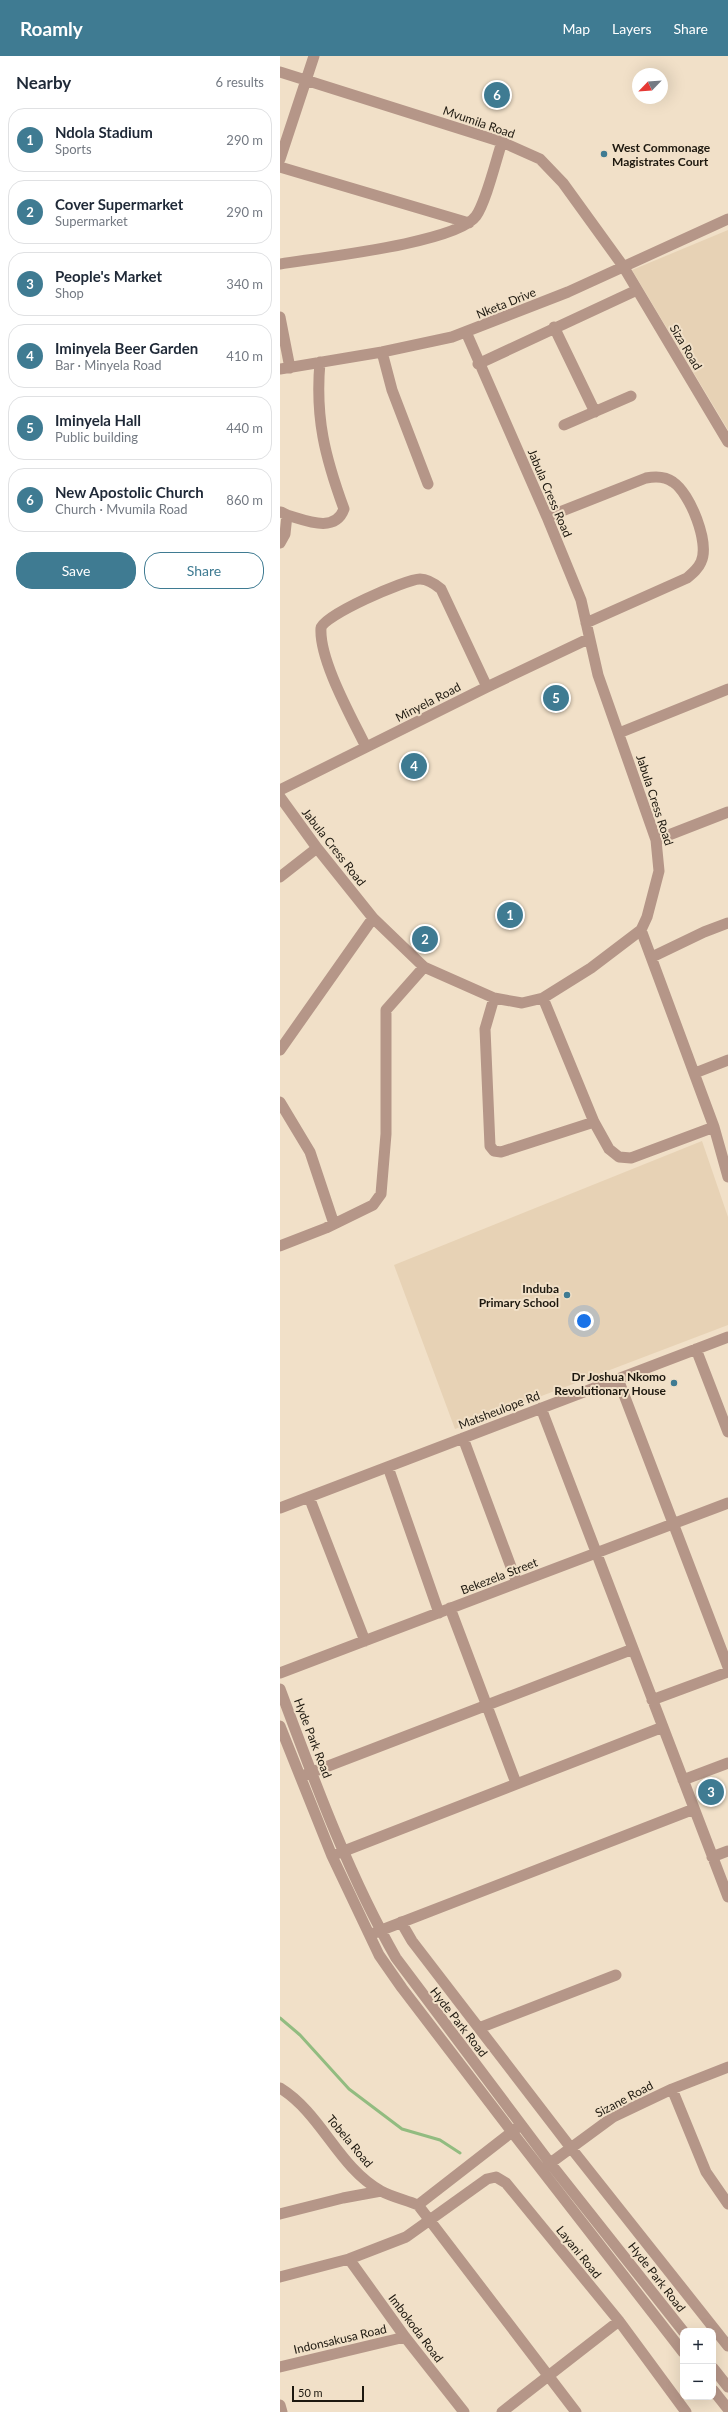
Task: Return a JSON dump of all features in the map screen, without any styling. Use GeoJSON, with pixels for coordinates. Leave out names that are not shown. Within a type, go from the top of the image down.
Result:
{"type":"FeatureCollection","features":[{"type":"Feature","properties":{"kind":"street"},"geometry":{"type":"LineString","coordinates":[[280,159],[314,56]]}},
{"type":"Feature","properties":{"kind":"street","name":"Mvumila Road"},"geometry":{"type":"LineString","coordinates":[[280,72],[502,142],[540,159],[552,170],[623,266]]}},
{"type":"Feature","properties":{"kind":"street"},"geometry":{"type":"LineString","coordinates":[[280,264],[428,240],[469,223],[479,211],[502,142]]}},
{"type":"Feature","properties":{"kind":"street"},"geometry":{"type":"LineString","coordinates":[[280,167],[469,223]]}},
{"type":"Feature","properties":{"kind":"street","name":"Nketa Drive"},"geometry":{"type":"LineString","coordinates":[[285,368],[382,352],[466,332],[568,292],[728,219]]}},
{"type":"Feature","properties":{"kind":"street","name":"Siza Road"},"geometry":{"type":"LineString","coordinates":[[623,266],[728,442]]}},
{"type":"Feature","properties":{"kind":"street"},"geometry":{"type":"LineString","coordinates":[[478,364],[554,327],[636,290]]}},
{"type":"Feature","properties":{"kind":"street"},"geometry":{"type":"LineString","coordinates":[[280,317],[285,368]]}},
{"type":"Feature","properties":{"kind":"street"},"geometry":{"type":"LineString","coordinates":[[554,327],[595,412]]}},
{"type":"Feature","properties":{"kind":"street","name":"Jabula Cress Road"},"geometry":{"type":"LineString","coordinates":[[280,797],[317,848],[374,918],[424,967],[494,998],[522,1003],[543,998],[591,968],[641,930],[659,871],[656,840],[598,675],[588,639],[581,600],[547,517],[478,364],[466,332]]}},
{"type":"Feature","properties":{"kind":"street"},"geometry":{"type":"LineString","coordinates":[[382,352],[392,390],[428,484]]}},
{"type":"Feature","properties":{"kind":"street"},"geometry":{"type":"LineString","coordinates":[[280,543],[285,534],[283,513],[324,524],[334,522],[342,515],[344,509],[326,461],[320,425],[317,399],[320,362]]}},
{"type":"Feature","properties":{"kind":"street"},"geometry":{"type":"LineString","coordinates":[[564,425],[631,396]]}},
{"type":"Feature","properties":{"kind":"street"},"geometry":{"type":"LineString","coordinates":[[547,517],[646,478],[656,476],[674,482],[681,490],[699,524],[703,549],[702,560],[696,570],[687,578],[586,623]]}},
{"type":"Feature","properties":{"kind":"street"},"geometry":{"type":"LineString","coordinates":[[366,748],[335,681],[322,641],[321,626],[327,619],[339,612],[411,579],[430,581],[441,589],[487,687]]}},
{"type":"Feature","properties":{"kind":"street","name":"Minyela Road"},"geometry":{"type":"LineString","coordinates":[[280,790],[487,687],[588,639]]}},
{"type":"Feature","properties":{"kind":"street"},"geometry":{"type":"LineString","coordinates":[[619,733],[728,689]]}},
{"type":"Feature","properties":{"kind":"street"},"geometry":{"type":"LineString","coordinates":[[656,840],[728,812]]}},
{"type":"Feature","properties":{"kind":"street"},"geometry":{"type":"LineString","coordinates":[[280,876],[317,848]]}},
{"type":"Feature","properties":{"kind":"street"},"geometry":{"type":"LineString","coordinates":[[280,1050],[374,918]]}},
{"type":"Feature","properties":{"kind":"street"},"geometry":{"type":"LineString","coordinates":[[652,957],[704,932],[728,923]]}},
{"type":"Feature","properties":{"kind":"street"},"geometry":{"type":"LineString","coordinates":[[641,930],[714,1126],[728,1177]]}},
{"type":"Feature","properties":{"kind":"street"},"geometry":{"type":"LineString","coordinates":[[280,1246],[334,1224],[373,1205],[381,1194],[386,1134],[386,1010],[424,967]]}},
{"type":"Feature","properties":{"kind":"street"},"geometry":{"type":"LineString","coordinates":[[494,998],[485,1029],[490,1146],[494,1151],[501,1152],[594,1122]]}},
{"type":"Feature","properties":{"kind":"street"},"geometry":{"type":"LineString","coordinates":[[543,998],[594,1122],[609,1149],[619,1157],[631,1158],[714,1126]]}},
{"type":"Feature","properties":{"kind":"street"},"geometry":{"type":"LineString","coordinates":[[695,1073],[728,1060]]}},
{"type":"Feature","properties":{"kind":"street"},"geometry":{"type":"LineString","coordinates":[[280,1102],[310,1152],[334,1224]]}},
{"type":"Feature","properties":{"kind":"street","name":"Matsheulope Rd"},"geometry":{"type":"LineString","coordinates":[[280,1508],[728,1337]]}},
{"type":"Feature","properties":{"kind":"street"},"geometry":{"type":"LineString","coordinates":[[696,1349],[728,1432]]}},
{"type":"Feature","properties":{"kind":"street"},"geometry":{"type":"LineString","coordinates":[[618,1379],[728,1666]]}},
{"type":"Feature","properties":{"kind":"street"},"geometry":{"type":"LineString","coordinates":[[541,1408],[728,1897]]}},
{"type":"Feature","properties":{"kind":"street"},"geometry":{"type":"LineString","coordinates":[[463,1438],[517,1583]]}},
{"type":"Feature","properties":{"kind":"street"},"geometry":{"type":"LineString","coordinates":[[388,1467],[439,1613]]}},
{"type":"Feature","properties":{"kind":"street"},"geometry":{"type":"LineString","coordinates":[[309,1497],[365,1641]]}},
{"type":"Feature","properties":{"kind":"street","name":"Bekezela Street"},"geometry":{"type":"LineString","coordinates":[[280,1673],[728,1503]]}},
{"type":"Feature","properties":{"kind":"street"},"geometry":{"type":"LineString","coordinates":[[450,1608],[485,1706],[516,1783]]}},
{"type":"Feature","properties":{"kind":"street"},"geometry":{"type":"LineString","coordinates":[[299,1777],[633,1649]]}},
{"type":"Feature","properties":{"kind":"street"},"geometry":{"type":"LineString","coordinates":[[652,1700],[728,1672]]}},
{"type":"Feature","properties":{"kind":"street","name":"Hyde Park Road"},"geometry":{"type":"LineString","coordinates":[[280,1689],[312,1772],[380,1930],[412,1982],[522,2124],[550,2163],[681,2328]]}},
{"type":"Feature","properties":{"kind":"street","name":"Hyde Park Road"},"geometry":{"type":"LineString","coordinates":[[280,1726],[299,1777],[332,1856],[368,1935],[402,1988],[680,2348]]}},
{"type":"Feature","properties":{"kind":"street"},"geometry":{"type":"LineString","coordinates":[[332,1856],[516,1783],[663,1727]]}},
{"type":"Feature","properties":{"kind":"street"},"geometry":{"type":"LineString","coordinates":[[683,1780],[728,1763]]}},
{"type":"Feature","properties":{"kind":"street"},"geometry":{"type":"LineString","coordinates":[[368,1935],[694,1809]]}},
{"type":"Feature","properties":{"kind":"street"},"geometry":{"type":"LineString","coordinates":[[712,1857],[728,1851]]}},
{"type":"Feature","properties":{"kind":"street"},"geometry":{"type":"LineString","coordinates":[[401,1922],[412,1941],[571,2148],[728,2346]]}},
{"type":"Feature","properties":{"kind":"street"},"geometry":{"type":"LineString","coordinates":[[479,2028],[616,1975]]}},
{"type":"Feature","properties":{"kind":"street","name":"Sizane Road"},"geometry":{"type":"LineString","coordinates":[[541,2170],[613,2117],[672,2089],[728,2067]]}},
{"type":"Feature","properties":{"kind":"street","name":"Tobela Road"},"geometry":{"type":"LineString","coordinates":[[280,2088],[307,2109],[354,2168],[381,2191],[418,2205]]}},
{"type":"Feature","properties":{"kind":"street"},"geometry":{"type":"LineString","coordinates":[[672,2089],[706,2172],[728,2204]]}},
{"type":"Feature","properties":{"kind":"street"},"geometry":{"type":"LineString","coordinates":[[522,2124],[418,2205],[576,2412]]}},
{"type":"Feature","properties":{"kind":"street","name":"Layani Road"},"geometry":{"type":"LineString","coordinates":[[430,2221],[487,2179],[496,2178],[506,2183],[619,2321],[686,2412]]}},
{"type":"Feature","properties":{"kind":"street"},"geometry":{"type":"LineString","coordinates":[[280,2214],[343,2198],[381,2191]]}},
{"type":"Feature","properties":{"kind":"street"},"geometry":{"type":"LineString","coordinates":[[280,2277],[349,2259],[406,2237],[430,2221]]}},
{"type":"Feature","properties":{"kind":"street","name":"Imbokoda Road"},"geometry":{"type":"LineString","coordinates":[[349,2259],[405,2337],[464,2412]]}},
{"type":"Feature","properties":{"kind":"street"},"geometry":{"type":"LineString","coordinates":[[502,2412],[619,2321]]}},
{"type":"Feature","properties":{"kind":"street","name":"Indonsakusa Road"},"geometry":{"type":"LineString","coordinates":[[280,2367],[405,2337]]}},
{"type":"Feature","properties":{"kind":"street"},"geometry":{"type":"LineString","coordinates":[[716,2372],[728,2387]]}},
{"type":"Feature","properties":{"kind":"street"},"geometry":{"type":"LineString","coordinates":[[716,2394],[728,2409]]}},
{"type":"Feature","properties":{"kind":"street"},"geometry":{"type":"LineString","coordinates":[[280,2404],[282,2412]]}},
{"type":"Feature","properties":{"kind":"shaded area"},"geometry":{"type":"Polygon","coordinates":[[[728,230],[728,430],[632,270],[728,230]]]}},
{"type":"Feature","properties":{"kind":"shaded area","name":"Induba Primary School"},"geometry":{"type":"Polygon","coordinates":[[[702,1141],[728,1217],[728,1325],[455,1429],[394,1265],[702,1141]]]}},
{"type":"Feature","properties":{"kind":"waterway"},"geometry":{"type":"LineString","coordinates":[[280,2018],[300,2035],[349,2089],[402,2129],[440,2140],[460,2153]]}},
{"type":"Feature","properties":{"kind":"place","name":"New Apostolic Church"},"geometry":{"type":"Point","coordinates":[497,95]}},
{"type":"Feature","properties":{"kind":"place","name":"West Commonage Magistrates Court"},"geometry":{"type":"Point","coordinates":[604,154]}},
{"type":"Feature","properties":{"kind":"place","name":"Iminyela Hall"},"geometry":{"type":"Point","coordinates":[556,698]}},
{"type":"Feature","properties":{"kind":"place","name":"Iminyela Beer Garden"},"geometry":{"type":"Point","coordinates":[414,766]}},
{"type":"Feature","properties":{"kind":"place","name":"Ndola Stadium"},"geometry":{"type":"Point","coordinates":[510,915]}},
{"type":"Feature","properties":{"kind":"place","name":"Cover Supermarket"},"geometry":{"type":"Point","coordinates":[425,939]}},
{"type":"Feature","properties":{"kind":"place","name":"Induba Primary School"},"geometry":{"type":"Point","coordinates":[567,1295]}},
{"type":"Feature","properties":{"kind":"place","name":"Dr Joshua Nkomo Revolutionary House"},"geometry":{"type":"Point","coordinates":[674,1383]}},
{"type":"Feature","properties":{"kind":"place","name":"People's Market"},"geometry":{"type":"Point","coordinates":[711,1792]}}]}
